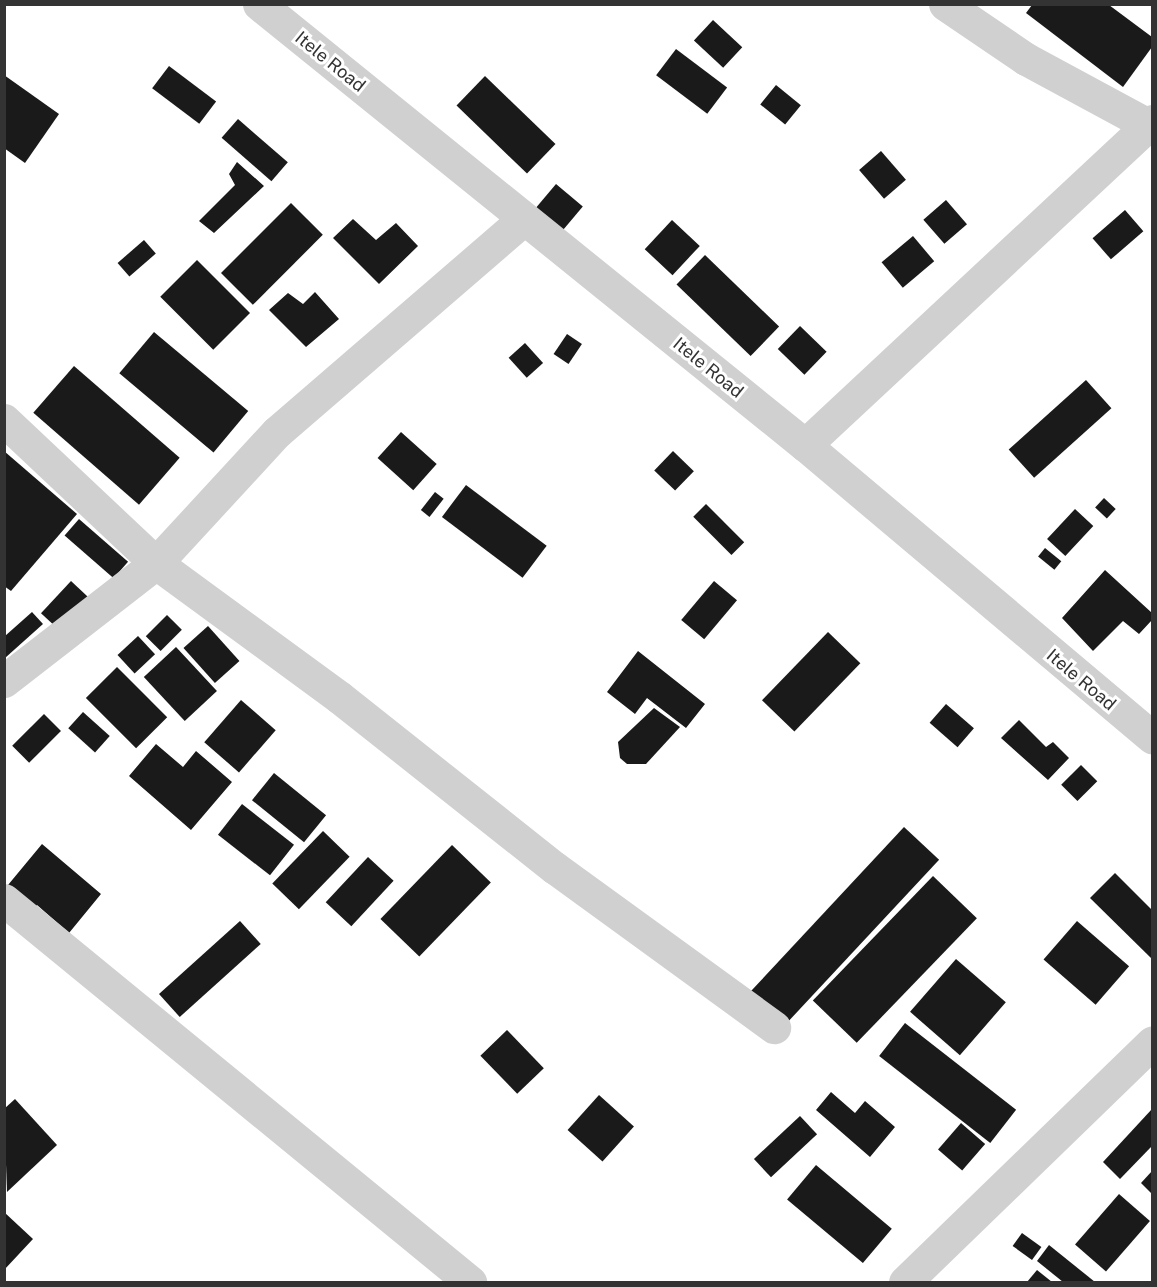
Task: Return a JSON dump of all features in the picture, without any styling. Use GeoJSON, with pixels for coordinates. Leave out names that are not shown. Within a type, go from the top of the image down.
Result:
{"type":"FeatureCollection","features":[{"type":"Feature","properties":{"kind":"street","name":"Itele Road"},"geometry":{"type":"LineString","coordinates":[[259,4],[805,445],[1152,737]]}},
{"type":"Feature","properties":{"kind":"street"},"geometry":{"type":"LineString","coordinates":[[805,445],[1151,124],[1026,59],[945,4]]}},
{"type":"Feature","properties":{"kind":"street"},"geometry":{"type":"LineString","coordinates":[[4,681],[156,563],[277,432],[524,219]]}},
{"type":"Feature","properties":{"kind":"street"},"geometry":{"type":"LineString","coordinates":[[4,420],[156,563],[339,697],[555,868],[774,1028]]}},
{"type":"Feature","properties":{"kind":"street"},"geometry":{"type":"LineString","coordinates":[[4,900],[470,1282]]}},
{"type":"Feature","properties":{"kind":"street"},"geometry":{"type":"LineString","coordinates":[[905,1282],[1152,1043]]}},
{"type":"Feature","properties":{"kind":"building"},"geometry":{"type":"Polygon","coordinates":[[[1032,5],[1109,5],[1152,37],[1152,47],[1123,87],[1026,13],[1032,5]]]}},
{"type":"Feature","properties":{"kind":"building"},"geometry":{"type":"Polygon","coordinates":[[[713,20],[742,47],[723,68],[694,40],[713,20]]]}},
{"type":"Feature","properties":{"kind":"building"},"geometry":{"type":"Polygon","coordinates":[[[676,49],[727,88],[707,114],[656,75],[676,49]]]}},
{"type":"Feature","properties":{"kind":"building"},"geometry":{"type":"Polygon","coordinates":[[[169,66],[216,102],[199,124],[152,88],[169,66]]]}},
{"type":"Feature","properties":{"kind":"building"},"geometry":{"type":"Polygon","coordinates":[[[4,75],[59,114],[25,163],[4,148],[4,75]]]}},
{"type":"Feature","properties":{"kind":"building"},"geometry":{"type":"Polygon","coordinates":[[[485,76],[555,144],[527,174],[457,105],[485,76]]]}},
{"type":"Feature","properties":{"kind":"building"},"geometry":{"type":"Polygon","coordinates":[[[776,85],[801,105],[785,125],[760,104],[776,85]]]}},
{"type":"Feature","properties":{"kind":"building"},"geometry":{"type":"Polygon","coordinates":[[[238,119],[288,162],[271,181],[222,138],[238,119]]]}},
{"type":"Feature","properties":{"kind":"building"},"geometry":{"type":"Polygon","coordinates":[[[881,151],[906,180],[884,199],[859,170],[881,151]]]}},
{"type":"Feature","properties":{"kind":"building"},"geometry":{"type":"Polygon","coordinates":[[[237,162],[264,186],[214,233],[199,221],[235,185],[229,174],[237,162]]]}},
{"type":"Feature","properties":{"kind":"building"},"geometry":{"type":"Polygon","coordinates":[[[556,184],[583,206],[559,235],[532,212],[556,184]]]}},
{"type":"Feature","properties":{"kind":"building"},"geometry":{"type":"Polygon","coordinates":[[[946,200],[967,224],[944,244],[923,220],[946,200]]]}},
{"type":"Feature","properties":{"kind":"building"},"geometry":{"type":"Polygon","coordinates":[[[291,203],[323,235],[253,305],[221,273],[291,203]]]}},
{"type":"Feature","properties":{"kind":"building"},"geometry":{"type":"Polygon","coordinates":[[[1125,210],[1143,231],[1111,259],[1093,238],[1125,210]]]}},
{"type":"Feature","properties":{"kind":"building"},"geometry":{"type":"Polygon","coordinates":[[[353,219],[376,240],[396,223],[418,246],[379,284],[333,238],[353,219]]]}},
{"type":"Feature","properties":{"kind":"building"},"geometry":{"type":"Polygon","coordinates":[[[672,220],[700,246],[673,275],[645,249],[672,220]]]}},
{"type":"Feature","properties":{"kind":"building"},"geometry":{"type":"Polygon","coordinates":[[[913,236],[934,261],[903,288],[882,262],[913,236]]]}},
{"type":"Feature","properties":{"kind":"building"},"geometry":{"type":"Polygon","coordinates":[[[144,240],[156,254],[129,277],[118,263],[144,240]]]}},
{"type":"Feature","properties":{"kind":"building"},"geometry":{"type":"Polygon","coordinates":[[[705,255],[779,327],[751,356],[677,284],[705,255]]]}},
{"type":"Feature","properties":{"kind":"building"},"geometry":{"type":"Polygon","coordinates":[[[197,260],[250,313],[213,350],[160,297],[197,260]]]}},
{"type":"Feature","properties":{"kind":"building"},"geometry":{"type":"Polygon","coordinates":[[[315,292],[339,319],[306,347],[269,310],[288,293],[303,304],[315,292]]]}},
{"type":"Feature","properties":{"kind":"building"},"geometry":{"type":"Polygon","coordinates":[[[800,326],[827,352],[804,375],[778,349],[800,326]]]}},
{"type":"Feature","properties":{"kind":"building"},"geometry":{"type":"Polygon","coordinates":[[[154,332],[248,411],[214,452],[119,373],[154,332]]]}},
{"type":"Feature","properties":{"kind":"building"},"geometry":{"type":"Polygon","coordinates":[[[567,334],[582,344],[569,364],[554,354],[567,334]]]}},
{"type":"Feature","properties":{"kind":"building"},"geometry":{"type":"Polygon","coordinates":[[[525,343],[543,363],[527,378],[509,358],[525,343]]]}},
{"type":"Feature","properties":{"kind":"building"},"geometry":{"type":"Polygon","coordinates":[[[74,366],[180,458],[139,505],[33,413],[74,366]]]}},
{"type":"Feature","properties":{"kind":"building"},"geometry":{"type":"Polygon","coordinates":[[[1086,380],[1111,408],[1034,478],[1009,450],[1086,380]]]}},
{"type":"Feature","properties":{"kind":"building"},"geometry":{"type":"Polygon","coordinates":[[[401,432],[437,464],[413,490],[378,458],[401,432]]]}},
{"type":"Feature","properties":{"kind":"building"},"geometry":{"type":"Polygon","coordinates":[[[4,451],[77,514],[11,591],[4,586],[4,451]]]}},
{"type":"Feature","properties":{"kind":"building"},"geometry":{"type":"Polygon","coordinates":[[[673,451],[694,471],[675,491],[654,470],[673,451]]]}},
{"type":"Feature","properties":{"kind":"building"},"geometry":{"type":"Polygon","coordinates":[[[466,485],[547,546],[523,578],[442,517],[466,485]]]}},
{"type":"Feature","properties":{"kind":"building"},"geometry":{"type":"Polygon","coordinates":[[[435,492],[444,499],[430,517],[421,510],[435,492]]]}},
{"type":"Feature","properties":{"kind":"building"},"geometry":{"type":"Polygon","coordinates":[[[1104,498],[1116,509],[1107,518],[1095,508],[1104,498]]]}},
{"type":"Feature","properties":{"kind":"building"},"geometry":{"type":"Polygon","coordinates":[[[706,504],[744,542],[731,555],[693,517],[706,504]]]}},
{"type":"Feature","properties":{"kind":"building"},"geometry":{"type":"Polygon","coordinates":[[[1075,509],[1093,526],[1065,556],[1047,539],[1075,509]]]}},
{"type":"Feature","properties":{"kind":"building"},"geometry":{"type":"Polygon","coordinates":[[[79,519],[128,562],[114,578],[65,536],[79,519]]]}},
{"type":"Feature","properties":{"kind":"building"},"geometry":{"type":"Polygon","coordinates":[[[1045,548],[1061,561],[1054,570],[1038,557],[1045,548]]]}},
{"type":"Feature","properties":{"kind":"building"},"geometry":{"type":"Polygon","coordinates":[[[1105,570],[1152,613],[1152,620],[1139,634],[1123,621],[1093,651],[1062,618],[1105,570]]]}},
{"type":"Feature","properties":{"kind":"building"},"geometry":{"type":"Polygon","coordinates":[[[71,581],[88,597],[58,629],[41,613],[71,581]]]}},
{"type":"Feature","properties":{"kind":"building"},"geometry":{"type":"Polygon","coordinates":[[[714,581],[737,600],[704,639],[681,620],[714,581]]]}},
{"type":"Feature","properties":{"kind":"building"},"geometry":{"type":"Polygon","coordinates":[[[32,612],[43,624],[5,658],[5,636],[32,612]]]}},
{"type":"Feature","properties":{"kind":"building"},"geometry":{"type":"Polygon","coordinates":[[[167,615],[182,630],[161,651],[146,636],[167,615]]]}},
{"type":"Feature","properties":{"kind":"building"},"geometry":{"type":"Polygon","coordinates":[[[208,626],[239,661],[215,683],[183,648],[208,626]]]}},
{"type":"Feature","properties":{"kind":"building"},"geometry":{"type":"Polygon","coordinates":[[[828,632],[860,663],[794,732],[762,700],[828,632]]]}},
{"type":"Feature","properties":{"kind":"building"},"geometry":{"type":"Polygon","coordinates":[[[138,636],[155,654],[135,673],[118,655],[138,636]]]}},
{"type":"Feature","properties":{"kind":"building"},"geometry":{"type":"Polygon","coordinates":[[[176,647],[217,691],[185,721],[144,677],[176,647]]]}},
{"type":"Feature","properties":{"kind":"building"},"geometry":{"type":"Polygon","coordinates":[[[638,651],[705,704],[686,728],[647,698],[635,714],[607,692],[638,651]]]}},
{"type":"Feature","properties":{"kind":"building"},"geometry":{"type":"Polygon","coordinates":[[[117,667],[167,717],[136,748],[86,698],[117,667]]]}},
{"type":"Feature","properties":{"kind":"building"},"geometry":{"type":"Polygon","coordinates":[[[241,700],[276,730],[239,772],[204,742],[241,700]]]}},
{"type":"Feature","properties":{"kind":"building"},"geometry":{"type":"Polygon","coordinates":[[[946,704],[974,728],[958,747],[930,723],[946,704]]]}},
{"type":"Feature","properties":{"kind":"building"},"geometry":{"type":"Polygon","coordinates":[[[654,708],[680,727],[646,764],[627,764],[620,758],[618,742],[654,708]]]}},
{"type":"Feature","properties":{"kind":"building"},"geometry":{"type":"Polygon","coordinates":[[[83,712],[110,736],[95,752],[68,728],[83,712]]]}},
{"type":"Feature","properties":{"kind":"building"},"geometry":{"type":"Polygon","coordinates":[[[44,714],[61,731],[29,763],[12,746],[44,714]]]}},
{"type":"Feature","properties":{"kind":"building"},"geometry":{"type":"Polygon","coordinates":[[[1019,720],[1046,747],[1053,742],[1069,758],[1048,780],[1001,738],[1019,720]]]}},
{"type":"Feature","properties":{"kind":"building"},"geometry":{"type":"Polygon","coordinates":[[[156,744],[183,767],[196,751],[232,782],[191,830],[129,776],[156,744]]]}},
{"type":"Feature","properties":{"kind":"building"},"geometry":{"type":"Polygon","coordinates":[[[1081,765],[1097,781],[1077,801],[1061,785],[1081,765]]]}},
{"type":"Feature","properties":{"kind":"building"},"geometry":{"type":"Polygon","coordinates":[[[274,773],[326,815],[304,842],[252,800],[274,773]]]}},
{"type":"Feature","properties":{"kind":"building"},"geometry":{"type":"Polygon","coordinates":[[[242,804],[294,845],[270,875],[218,835],[242,804]]]}},
{"type":"Feature","properties":{"kind":"building"},"geometry":{"type":"Polygon","coordinates":[[[904,827],[939,860],[786,1024],[751,992],[904,827]]]}},
{"type":"Feature","properties":{"kind":"building"},"geometry":{"type":"Polygon","coordinates":[[[323,831],[350,857],[299,909],[272,884],[323,831]]]}},
{"type":"Feature","properties":{"kind":"building"},"geometry":{"type":"Polygon","coordinates":[[[42,844],[101,894],[69,933],[37,905],[29,915],[8,885],[42,844]]]}},
{"type":"Feature","properties":{"kind":"building"},"geometry":{"type":"Polygon","coordinates":[[[452,845],[491,883],[419,957],[380,919],[452,845]]]}},
{"type":"Feature","properties":{"kind":"building"},"geometry":{"type":"Polygon","coordinates":[[[368,857],[394,881],[351,926],[326,902],[368,857]]]}},
{"type":"Feature","properties":{"kind":"building"},"geometry":{"type":"Polygon","coordinates":[[[1115,873],[1152,910],[1152,959],[1090,898],[1115,873]]]}},
{"type":"Feature","properties":{"kind":"building"},"geometry":{"type":"Polygon","coordinates":[[[933,876],[977,918],[857,1043],[813,1000],[933,876]]]}},
{"type":"Feature","properties":{"kind":"building"},"geometry":{"type":"Polygon","coordinates":[[[240,921],[261,944],[180,1017],[159,994],[240,921]]]}},
{"type":"Feature","properties":{"kind":"building"},"geometry":{"type":"Polygon","coordinates":[[[1077,921],[1129,966],[1096,1005],[1044,959],[1077,921]]]}},
{"type":"Feature","properties":{"kind":"building"},"geometry":{"type":"Polygon","coordinates":[[[956,959],[1006,1002],[960,1055],[910,1012],[956,959]]]}},
{"type":"Feature","properties":{"kind":"building"},"geometry":{"type":"Polygon","coordinates":[[[905,1023],[1016,1110],[990,1143],[879,1056],[905,1023]]]}},
{"type":"Feature","properties":{"kind":"building"},"geometry":{"type":"Polygon","coordinates":[[[507,1030],[544,1068],[517,1094],[480,1056],[507,1030]]]}},
{"type":"Feature","properties":{"kind":"building"},"geometry":{"type":"Polygon","coordinates":[[[831,1092],[855,1113],[865,1101],[895,1127],[870,1157],[816,1110],[831,1092]]]}},
{"type":"Feature","properties":{"kind":"building"},"geometry":{"type":"Polygon","coordinates":[[[599,1095],[634,1126],[602,1161],[568,1130],[599,1095]]]}},
{"type":"Feature","properties":{"kind":"building"},"geometry":{"type":"Polygon","coordinates":[[[15,1099],[57,1145],[7,1192],[4,1109],[15,1099]]]}},
{"type":"Feature","properties":{"kind":"building"},"geometry":{"type":"Polygon","coordinates":[[[1152,1109],[1152,1146],[1120,1179],[1103,1162],[1152,1109]]]}},
{"type":"Feature","properties":{"kind":"building"},"geometry":{"type":"Polygon","coordinates":[[[800,1116],[817,1134],[771,1177],[754,1159],[800,1116]]]}},
{"type":"Feature","properties":{"kind":"building"},"geometry":{"type":"Polygon","coordinates":[[[961,1123],[985,1144],[962,1170],[938,1149],[961,1123]]]}},
{"type":"Feature","properties":{"kind":"building"},"geometry":{"type":"Polygon","coordinates":[[[816,1165],[892,1229],[863,1263],[787,1199],[816,1165]]]}},
{"type":"Feature","properties":{"kind":"building"},"geometry":{"type":"Polygon","coordinates":[[[1152,1171],[1152,1194],[1141,1183],[1152,1171]]]}},
{"type":"Feature","properties":{"kind":"building"},"geometry":{"type":"Polygon","coordinates":[[[1119,1194],[1150,1221],[1106,1271],[1075,1245],[1119,1194]]]}},
{"type":"Feature","properties":{"kind":"building"},"geometry":{"type":"Polygon","coordinates":[[[4,1212],[33,1239],[4,1270],[4,1212]]]}},
{"type":"Feature","properties":{"kind":"building"},"geometry":{"type":"Polygon","coordinates":[[[1022,1233],[1041,1247],[1032,1260],[1013,1246],[1022,1233]]]}},
{"type":"Feature","properties":{"kind":"building"},"geometry":{"type":"Polygon","coordinates":[[[1049,1245],[1095,1282],[1063,1282],[1037,1261],[1049,1245]]]}},
{"type":"Feature","properties":{"kind":"building"},"geometry":{"type":"Polygon","coordinates":[[[1037,1270],[1052,1282],[1027,1282],[1037,1270]]]}}]}
